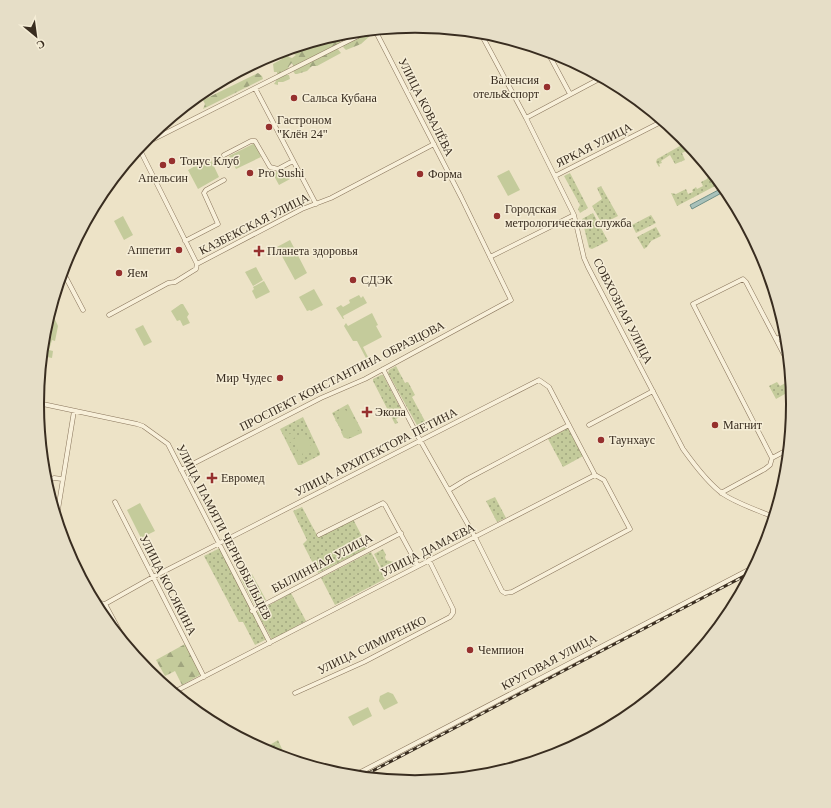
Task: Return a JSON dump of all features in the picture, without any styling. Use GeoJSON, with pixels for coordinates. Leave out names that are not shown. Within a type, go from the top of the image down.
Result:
{"type":"FeatureCollection","features":[{"type":"Feature","properties":{"kind":"street","name":"УЛИЦА КОВАЛЁВА"},"geometry":{"type":"LineString","coordinates":[[378,35],[434,144],[511,300]]}},
{"type":"Feature","properties":{"kind":"street"},"geometry":{"type":"LineString","coordinates":[[157,138],[354,38]]}},
{"type":"Feature","properties":{"kind":"street","name":"СОВХОЗНАЯ УЛИЦА"},"geometry":{"type":"LineString","coordinates":[[484,39],[526,118],[574,215],[584,258],[683,449],[721,493],[733,500],[769,515]]}},
{"type":"Feature","properties":{"kind":"street"},"geometry":{"type":"LineString","coordinates":[[551,59],[570,94]]}},
{"type":"Feature","properties":{"kind":"street"},"geometry":{"type":"LineString","coordinates":[[526,118],[597,81]]}},
{"type":"Feature","properties":{"kind":"street"},"geometry":{"type":"LineString","coordinates":[[255,88],[316,204]]}},
{"type":"Feature","properties":{"kind":"street","name":"ЯРКАЯ УЛИЦА"},"geometry":{"type":"LineString","coordinates":[[555,176],[658,123]]}},
{"type":"Feature","properties":{"kind":"street"},"geometry":{"type":"LineString","coordinates":[[224,155],[255,140],[270,168],[278,169],[293,161]]}},
{"type":"Feature","properties":{"kind":"street","name":"КАЗБЕКСКАЯ УЛИЦА"},"geometry":{"type":"LineString","coordinates":[[109,315],[168,283],[175,282],[196,269],[198,264],[302,209],[331,198],[434,144]]}},
{"type":"Feature","properties":{"kind":"street"},"geometry":{"type":"LineString","coordinates":[[143,153],[185,241],[198,264]]}},
{"type":"Feature","properties":{"kind":"street"},"geometry":{"type":"LineString","coordinates":[[185,241],[218,224],[204,194],[206,190],[224,180]]}},
{"type":"Feature","properties":{"kind":"street"},"geometry":{"type":"LineString","coordinates":[[490,257],[574,215]]}},
{"type":"Feature","properties":{"kind":"street"},"geometry":{"type":"LineString","coordinates":[[66,280],[83,310]]}},
{"type":"Feature","properties":{"kind":"street"},"geometry":{"type":"LineString","coordinates":[[721,493],[765,469],[770,465],[772,458],[693,304],[742,280],[746,282],[782,351]]}},
{"type":"Feature","properties":{"kind":"street","name":"ПРОСПЕКТ КОНСТАНТИНА ОБРАЗЦОВА"},"geometry":{"type":"LineString","coordinates":[[182,470],[321,398],[365,379],[511,300]]}},
{"type":"Feature","properties":{"kind":"street"},"geometry":{"type":"LineString","coordinates":[[776,339],[780,337]]}},
{"type":"Feature","properties":{"kind":"street"},"geometry":{"type":"LineString","coordinates":[[383,369],[420,440],[475,537],[500,588],[505,593],[512,592],[630,529],[604,480],[595,475],[569,425],[449,490]]}},
{"type":"Feature","properties":{"kind":"street","name":"УЛИЦА АРХИТЕКТОРА ПЕТИНА"},"geometry":{"type":"LineString","coordinates":[[105,604],[153,577],[539,380],[549,387],[569,425]]}},
{"type":"Feature","properties":{"kind":"street"},"geometry":{"type":"LineString","coordinates":[[589,425],[653,391]]}},
{"type":"Feature","properties":{"kind":"street","name":"УЛИЦА ПАМЯТИ ЧЕРНОБЫЛЬЦЕВ"},"geometry":{"type":"LineString","coordinates":[[44,404],[138,424],[168,444],[270,643]]}},
{"type":"Feature","properties":{"kind":"street"},"geometry":{"type":"LineString","coordinates":[[58,503],[74,411]]}},
{"type":"Feature","properties":{"kind":"street"},"geometry":{"type":"LineString","coordinates":[[772,458],[783,452]]}},
{"type":"Feature","properties":{"kind":"street","name":"УЛИЦА ДАМАЕВА"},"geometry":{"type":"LineString","coordinates":[[179,689],[595,475]]}},
{"type":"Feature","properties":{"kind":"street"},"geometry":{"type":"LineString","coordinates":[[53,479],[62,479]]}},
{"type":"Feature","properties":{"kind":"street","name":"УЛИЦА КОСЯКИНА"},"geometry":{"type":"LineString","coordinates":[[115,502],[204,677]]}},
{"type":"Feature","properties":{"kind":"street"},"geometry":{"type":"LineString","coordinates":[[318,535],[382,503],[385,505],[418,566]]}},
{"type":"Feature","properties":{"kind":"street","name":"БЫЛИННАЯ УЛИЦА"},"geometry":{"type":"LineString","coordinates":[[252,610],[401,533]]}},
{"type":"Feature","properties":{"kind":"street","name":"УЛИЦА СИМИРЕНКО"},"geometry":{"type":"LineString","coordinates":[[295,694],[364,662],[450,617],[453,613],[453,609],[429,560]]}},
{"type":"Feature","properties":{"kind":"street","name":"КРУГОВАЯ УЛИЦА"},"geometry":{"type":"LineString","coordinates":[[362,771],[747,571]]}},
{"type":"Feature","properties":{"kind":"street"},"geometry":{"type":"LineString","coordinates":[[105,604],[112,617]]}},
{"type":"Feature","properties":{"kind":"green space"},"geometry":{"type":"Polygon","coordinates":[[[370,36],[361,44],[346,50],[343,47],[346,41],[344,40],[370,36]]]}},
{"type":"Feature","properties":{"kind":"green space"},"geometry":{"type":"Polygon","coordinates":[[[340,41],[340,46],[337,48],[341,53],[317,66],[312,66],[307,71],[297,74],[295,74],[292,69],[294,67],[292,63],[289,66],[286,75],[289,75],[290,79],[283,82],[278,82],[278,85],[274,84],[276,81],[277,72],[274,72],[273,64],[282,58],[288,56],[292,58],[296,55],[293,54],[340,41]]]}},
{"type":"Feature","properties":{"kind":"green space"},"geometry":{"type":"Polygon","coordinates":[[[258,73],[262,76],[263,79],[203,109],[205,104],[203,100],[258,73]]]}},
{"type":"Feature","properties":{"kind":"green space"},"geometry":{"type":"Polygon","coordinates":[[[255,143],[261,157],[236,169],[229,156],[255,143]]]}},
{"type":"Feature","properties":{"kind":"green space"},"geometry":{"type":"Polygon","coordinates":[[[681,145],[686,151],[682,153],[685,160],[675,164],[670,155],[661,161],[662,163],[659,164],[659,167],[656,162],[657,159],[681,145]]]}},
{"type":"Feature","properties":{"kind":"green space"},"geometry":{"type":"Polygon","coordinates":[[[210,158],[219,177],[198,189],[188,170],[210,158]]]}},
{"type":"Feature","properties":{"kind":"green space"},"geometry":{"type":"Polygon","coordinates":[[[284,168],[290,179],[279,185],[273,174],[284,168]]]}},
{"type":"Feature","properties":{"kind":"green space"},"geometry":{"type":"Polygon","coordinates":[[[509,170],[520,190],[508,196],[497,176],[509,170]]]}},
{"type":"Feature","properties":{"kind":"green space"},"geometry":{"type":"Polygon","coordinates":[[[570,173],[588,208],[580,213],[578,209],[580,205],[564,176],[570,173]]]}},
{"type":"Feature","properties":{"kind":"green space"},"geometry":{"type":"Polygon","coordinates":[[[708,176],[715,186],[677,206],[671,193],[676,194],[686,189],[688,194],[693,192],[692,190],[696,187],[697,189],[703,186],[701,182],[707,179],[708,176]]]}},
{"type":"Feature","properties":{"kind":"green space"},"geometry":{"type":"Polygon","coordinates":[[[601,186],[618,216],[602,224],[592,206],[602,199],[597,188],[601,186]]]}},
{"type":"Feature","properties":{"kind":"green space"},"geometry":{"type":"Polygon","coordinates":[[[593,213],[608,241],[592,249],[589,248],[582,219],[593,213]]]}},
{"type":"Feature","properties":{"kind":"green space"},"geometry":{"type":"Polygon","coordinates":[[[651,215],[656,223],[636,233],[632,225],[651,215]]]}},
{"type":"Feature","properties":{"kind":"green space"},"geometry":{"type":"Polygon","coordinates":[[[123,216],[133,235],[124,240],[114,221],[123,216]]]}},
{"type":"Feature","properties":{"kind":"green space"},"geometry":{"type":"Polygon","coordinates":[[[656,227],[661,236],[651,241],[644,249],[637,237],[656,227]]]}},
{"type":"Feature","properties":{"kind":"green space"},"geometry":{"type":"Polygon","coordinates":[[[290,240],[307,273],[295,280],[277,247],[290,240]]]}},
{"type":"Feature","properties":{"kind":"green space"},"geometry":{"type":"Polygon","coordinates":[[[256,267],[263,280],[253,286],[245,272],[256,267]]]}},
{"type":"Feature","properties":{"kind":"green space"},"geometry":{"type":"Polygon","coordinates":[[[264,281],[270,292],[256,299],[252,291],[254,289],[253,287],[264,281]]]}},
{"type":"Feature","properties":{"kind":"green space"},"geometry":{"type":"Polygon","coordinates":[[[314,289],[323,305],[311,311],[307,311],[299,297],[314,289]]]}},
{"type":"Feature","properties":{"kind":"green space"},"geometry":{"type":"Polygon","coordinates":[[[359,295],[361,298],[363,296],[367,303],[343,316],[343,319],[336,308],[341,305],[343,307],[350,303],[349,300],[359,295]]]}},
{"type":"Feature","properties":{"kind":"green space"},"geometry":{"type":"Polygon","coordinates":[[[183,304],[189,314],[187,317],[190,323],[183,326],[180,320],[177,321],[171,311],[183,304]]]}},
{"type":"Feature","properties":{"kind":"green space"},"geometry":{"type":"Polygon","coordinates":[[[372,313],[378,325],[376,326],[382,337],[363,347],[370,361],[368,362],[357,341],[353,341],[344,326],[346,323],[348,326],[372,313]]]}},
{"type":"Feature","properties":{"kind":"green space"},"geometry":{"type":"Polygon","coordinates":[[[55,319],[58,326],[55,341],[52,340],[49,350],[55,319]]]}},
{"type":"Feature","properties":{"kind":"green space"},"geometry":{"type":"Polygon","coordinates":[[[143,325],[152,342],[144,346],[135,329],[143,325]]]}},
{"type":"Feature","properties":{"kind":"green space"},"geometry":{"type":"Polygon","coordinates":[[[49,350],[53,351],[52,358],[48,357],[49,350]]]}},
{"type":"Feature","properties":{"kind":"green space"},"geometry":{"type":"Polygon","coordinates":[[[396,366],[405,383],[408,382],[415,395],[412,397],[426,423],[418,427],[388,373],[389,370],[396,366]]]}},
{"type":"Feature","properties":{"kind":"green space"},"geometry":{"type":"Polygon","coordinates":[[[383,375],[404,415],[396,419],[398,423],[395,424],[373,381],[373,379],[383,375]]]}},
{"type":"Feature","properties":{"kind":"green space"},"geometry":{"type":"Polygon","coordinates":[[[777,382],[780,386],[786,383],[786,393],[776,399],[769,386],[777,382]]]}},
{"type":"Feature","properties":{"kind":"green space"},"geometry":{"type":"Polygon","coordinates":[[[348,404],[362,433],[348,439],[345,438],[332,413],[348,404]]]}},
{"type":"Feature","properties":{"kind":"green space"},"geometry":{"type":"Polygon","coordinates":[[[346,410],[347,414],[351,412],[360,430],[357,431],[358,434],[351,438],[349,435],[344,438],[341,432],[343,430],[335,420],[340,418],[338,414],[346,410]]]}},
{"type":"Feature","properties":{"kind":"green space"},"geometry":{"type":"Polygon","coordinates":[[[303,417],[320,455],[301,465],[298,465],[280,429],[303,417]]]}},
{"type":"Feature","properties":{"kind":"green space"},"geometry":{"type":"Polygon","coordinates":[[[568,428],[583,456],[563,467],[548,439],[568,428]]]}},
{"type":"Feature","properties":{"kind":"green space"},"geometry":{"type":"Polygon","coordinates":[[[292,433],[295,438],[292,439],[292,441],[305,434],[311,446],[314,445],[318,452],[312,455],[309,450],[302,454],[305,459],[299,462],[295,455],[298,453],[299,456],[300,455],[293,441],[289,443],[285,436],[292,433]]]}},
{"type":"Feature","properties":{"kind":"green space"},"geometry":{"type":"Polygon","coordinates":[[[495,497],[506,518],[497,522],[486,501],[495,497]]]}},
{"type":"Feature","properties":{"kind":"green space"},"geometry":{"type":"Polygon","coordinates":[[[140,503],[155,531],[141,538],[127,510],[140,503]]]}},
{"type":"Feature","properties":{"kind":"green space"},"geometry":{"type":"Polygon","coordinates":[[[302,507],[318,537],[353,519],[368,548],[318,573],[303,544],[307,540],[293,511],[302,507]]]}},
{"type":"Feature","properties":{"kind":"green space"},"geometry":{"type":"Polygon","coordinates":[[[220,548],[267,639],[255,645],[243,622],[239,622],[204,556],[220,548]]]}},
{"type":"Feature","properties":{"kind":"green space"},"geometry":{"type":"Polygon","coordinates":[[[383,549],[386,555],[386,560],[394,562],[397,569],[385,575],[374,554],[383,549]]]}},
{"type":"Feature","properties":{"kind":"green space"},"geometry":{"type":"Polygon","coordinates":[[[371,552],[385,579],[335,605],[321,578],[371,552]]]}},
{"type":"Feature","properties":{"kind":"green space"},"geometry":{"type":"Polygon","coordinates":[[[252,574],[266,600],[255,606],[241,579],[252,574]]]}},
{"type":"Feature","properties":{"kind":"green space"},"geometry":{"type":"Polygon","coordinates":[[[291,593],[306,621],[272,640],[257,612],[291,593]]]}},
{"type":"Feature","properties":{"kind":"green space"},"geometry":{"type":"Polygon","coordinates":[[[185,644],[202,674],[182,685],[175,671],[165,676],[156,660],[185,644]]]}},
{"type":"Feature","properties":{"kind":"green space"},"geometry":{"type":"Polygon","coordinates":[[[388,692],[393,694],[398,703],[384,710],[379,701],[380,696],[388,692]]]}},
{"type":"Feature","properties":{"kind":"green space"},"geometry":{"type":"Polygon","coordinates":[[[368,707],[372,716],[353,726],[348,717],[368,707]]]}},
{"type":"Feature","properties":{"kind":"green space"},"geometry":{"type":"Polygon","coordinates":[[[278,740],[282,750],[274,747],[270,745],[278,740]]]}},
{"type":"Feature","properties":{"kind":"water"},"geometry":{"type":"Polygon","coordinates":[[[718,190],[721,193],[692,209],[690,205],[718,190]]]}},
{"type":"Feature","properties":{"kind":"railway"},"geometry":{"type":"LineString","coordinates":[[370,772],[744,576]]}},
{"type":"Feature","properties":{"kind":"place","name":"Валенсия отель&спорт"},"geometry":{"type":"Point","coordinates":[547,87]}},
{"type":"Feature","properties":{"kind":"place","name":"Сальса Кубана"},"geometry":{"type":"Point","coordinates":[294,98]}},
{"type":"Feature","properties":{"kind":"place","name":"Гастроном \"Клён 24\""},"geometry":{"type":"Point","coordinates":[269,127]}},
{"type":"Feature","properties":{"kind":"place","name":"Тонус Клуб"},"geometry":{"type":"Point","coordinates":[172,161]}},
{"type":"Feature","properties":{"kind":"place","name":"Апельсин"},"geometry":{"type":"Point","coordinates":[163,165]}},
{"type":"Feature","properties":{"kind":"place","name":"Pro Sushi"},"geometry":{"type":"Point","coordinates":[250,173]}},
{"type":"Feature","properties":{"kind":"place","name":"Форма"},"geometry":{"type":"Point","coordinates":[420,174]}},
{"type":"Feature","properties":{"kind":"place","name":"Городская метрологическая служба"},"geometry":{"type":"Point","coordinates":[497,216]}},
{"type":"Feature","properties":{"kind":"place","name":"Аппетит"},"geometry":{"type":"Point","coordinates":[179,250]}},
{"type":"Feature","properties":{"kind":"place","name":"Планета здоровья"},"geometry":{"type":"Point","coordinates":[259,251]}},
{"type":"Feature","properties":{"kind":"place","name":"Яем"},"geometry":{"type":"Point","coordinates":[119,273]}},
{"type":"Feature","properties":{"kind":"place","name":"СДЭК"},"geometry":{"type":"Point","coordinates":[353,280]}},
{"type":"Feature","properties":{"kind":"place","name":"Мир Чудес"},"geometry":{"type":"Point","coordinates":[280,378]}},
{"type":"Feature","properties":{"kind":"place","name":"Экона"},"geometry":{"type":"Point","coordinates":[367,412]}},
{"type":"Feature","properties":{"kind":"place","name":"Магнит"},"geometry":{"type":"Point","coordinates":[715,425]}},
{"type":"Feature","properties":{"kind":"place","name":"Таунхаус"},"geometry":{"type":"Point","coordinates":[601,440]}},
{"type":"Feature","properties":{"kind":"place","name":"Евромед"},"geometry":{"type":"Point","coordinates":[212,478]}},
{"type":"Feature","properties":{"kind":"place","name":"Чемпион"},"geometry":{"type":"Point","coordinates":[470,650]}}]}
